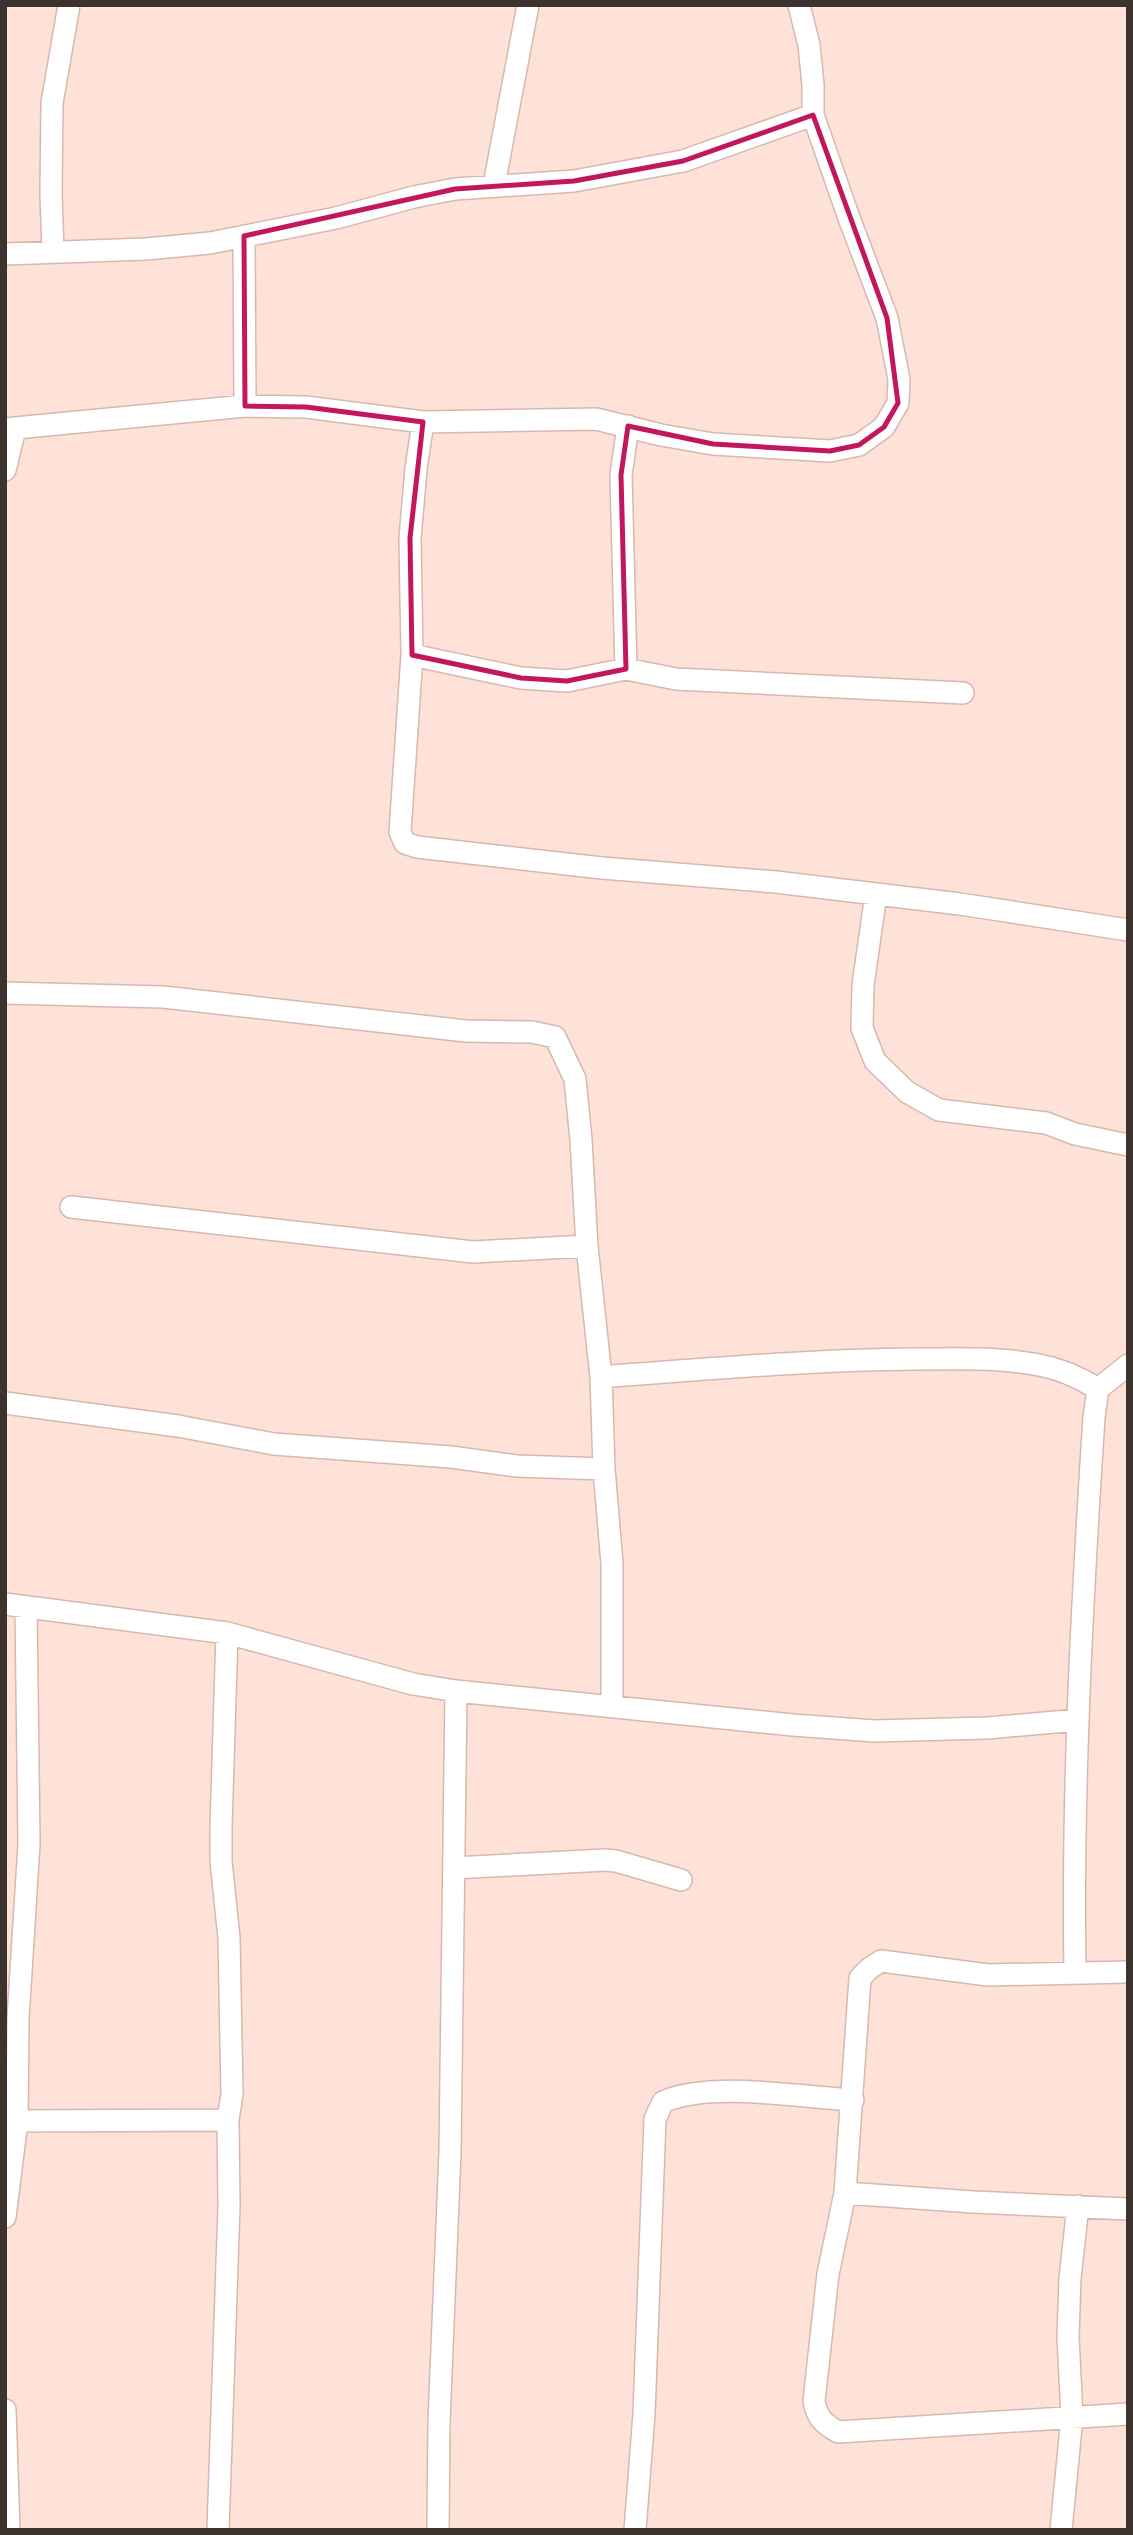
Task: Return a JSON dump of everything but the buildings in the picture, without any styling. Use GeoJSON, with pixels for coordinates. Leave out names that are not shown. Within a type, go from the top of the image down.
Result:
{"type":"FeatureCollection","features":[{"type":"Feature","properties":{"kind":"street"},"geometry":{"type":"LineString","coordinates":[[53,251],[52,103],[69,5]]}},
{"type":"Feature","properties":{"kind":"street"},"geometry":{"type":"LineString","coordinates":[[494,185],[528,5]]}},
{"type":"Feature","properties":{"kind":"street"},"geometry":{"type":"LineString","coordinates":[[5,470],[10,429],[245,407],[306,407],[423,422],[596,419],[713,444],[830,451],[859,446],[884,427],[898,403],[899,379],[887,318],[813,115],[809,44],[799,5]]}},
{"type":"Feature","properties":{"kind":"street"},"geometry":{"type":"LineString","coordinates":[[5,254],[146,249],[210,243],[336,218],[455,189],[574,181],[683,161],[813,115]]}},
{"type":"Feature","properties":{"kind":"street"},"geometry":{"type":"LineString","coordinates":[[244,236],[245,407]]}},
{"type":"Feature","properties":{"kind":"street"},"geometry":{"type":"LineString","coordinates":[[423,422],[410,538],[412,655],[400,832],[405,844],[602,868],[776,882],[1128,930]]}},
{"type":"Feature","properties":{"kind":"street"},"geometry":{"type":"LineString","coordinates":[[626,669],[625,545],[621,475],[628,426]]}},
{"type":"Feature","properties":{"kind":"street"},"geometry":{"type":"LineString","coordinates":[[412,655],[532,678],[566,681],[626,669],[676,679],[963,693]]}},
{"type":"Feature","properties":{"kind":"street"},"geometry":{"type":"LineString","coordinates":[[876,894],[863,985],[862,1028],[875,1061],[907,1092],[940,1110],[1046,1123],[1074,1134],[1128,1145]]}},
{"type":"Feature","properties":{"kind":"street"},"geometry":{"type":"LineString","coordinates":[[5,993],[163,997],[466,1031],[532,1032],[555,1037],[575,1079],[581,1140],[587,1246],[601,1377],[604,1469],[612,1564],[612,1706]]}},
{"type":"Feature","properties":{"kind":"street"},"geometry":{"type":"LineString","coordinates":[[71,1206],[473,1252],[587,1246]]}},
{"type":"Feature","properties":{"kind":"street"},"geometry":{"type":"LineString","coordinates":[[601,1377],[783,1364],[978,1359],[1040,1365],[1076,1376],[1098,1389]]}},
{"type":"Feature","properties":{"kind":"street"},"geometry":{"type":"LineString","coordinates":[[1075,1973],[1074,1897],[1083,1577],[1098,1389],[1128,1365]]}},
{"type":"Feature","properties":{"kind":"street"},"geometry":{"type":"LineString","coordinates":[[5,1403],[178,1426],[274,1444],[452,1457],[517,1466],[604,1469]]}},
{"type":"Feature","properties":{"kind":"street"},"geometry":{"type":"LineString","coordinates":[[5,2217],[17,2121],[18,2019],[29,1844],[16,1605],[226,1633],[413,1684],[456,1692],[793,1726],[874,1731],[987,1728],[1078,1720]]}},
{"type":"Feature","properties":{"kind":"street"},"geometry":{"type":"LineString","coordinates":[[218,2530],[229,2206],[228,2120],[232,2094],[229,1938],[221,1861],[226,1633]]}},
{"type":"Feature","properties":{"kind":"street"},"geometry":{"type":"LineString","coordinates":[[438,2530],[439,2408],[450,2152],[456,1692]]}},
{"type":"Feature","properties":{"kind":"street"},"geometry":{"type":"LineString","coordinates":[[454,1868],[605,1860],[681,1880]]}},
{"type":"Feature","properties":{"kind":"street"},"geometry":{"type":"LineString","coordinates":[[1128,1972],[988,1975],[881,1961],[860,1978],[845,2193],[828,2274],[814,2402],[816,2413],[825,2425],[838,2432],[1128,2414]]}},
{"type":"Feature","properties":{"kind":"street"},"geometry":{"type":"LineString","coordinates":[[635,2530],[644,2414],[655,2119],[663,2102],[677,2096],[723,2091],[853,2100]]}},
{"type":"Feature","properties":{"kind":"street"},"geometry":{"type":"LineString","coordinates":[[17,2121],[228,2120]]}},
{"type":"Feature","properties":{"kind":"street"},"geometry":{"type":"LineString","coordinates":[[845,2193],[1128,2208]]}},
{"type":"Feature","properties":{"kind":"street"},"geometry":{"type":"LineString","coordinates":[[1060,2530],[1072,2417],[1068,2337],[1070,2278],[1078,2206]]}},
{"type":"Feature","properties":{"kind":"street"},"geometry":{"type":"LineString","coordinates":[[5,2410],[9,2530]]}},
{"type":"Feature","properties":{"kind":"highlighted area"},"geometry":{"type":"Polygon","coordinates":[[[813,115],[887,318],[898,403],[884,427],[859,445],[830,451],[713,444],[628,426],[621,475],[626,669],[567,681],[521,678],[412,655],[410,538],[423,422],[306,407],[245,406],[244,236],[455,189],[574,181],[683,161],[813,115]]]}}]}
